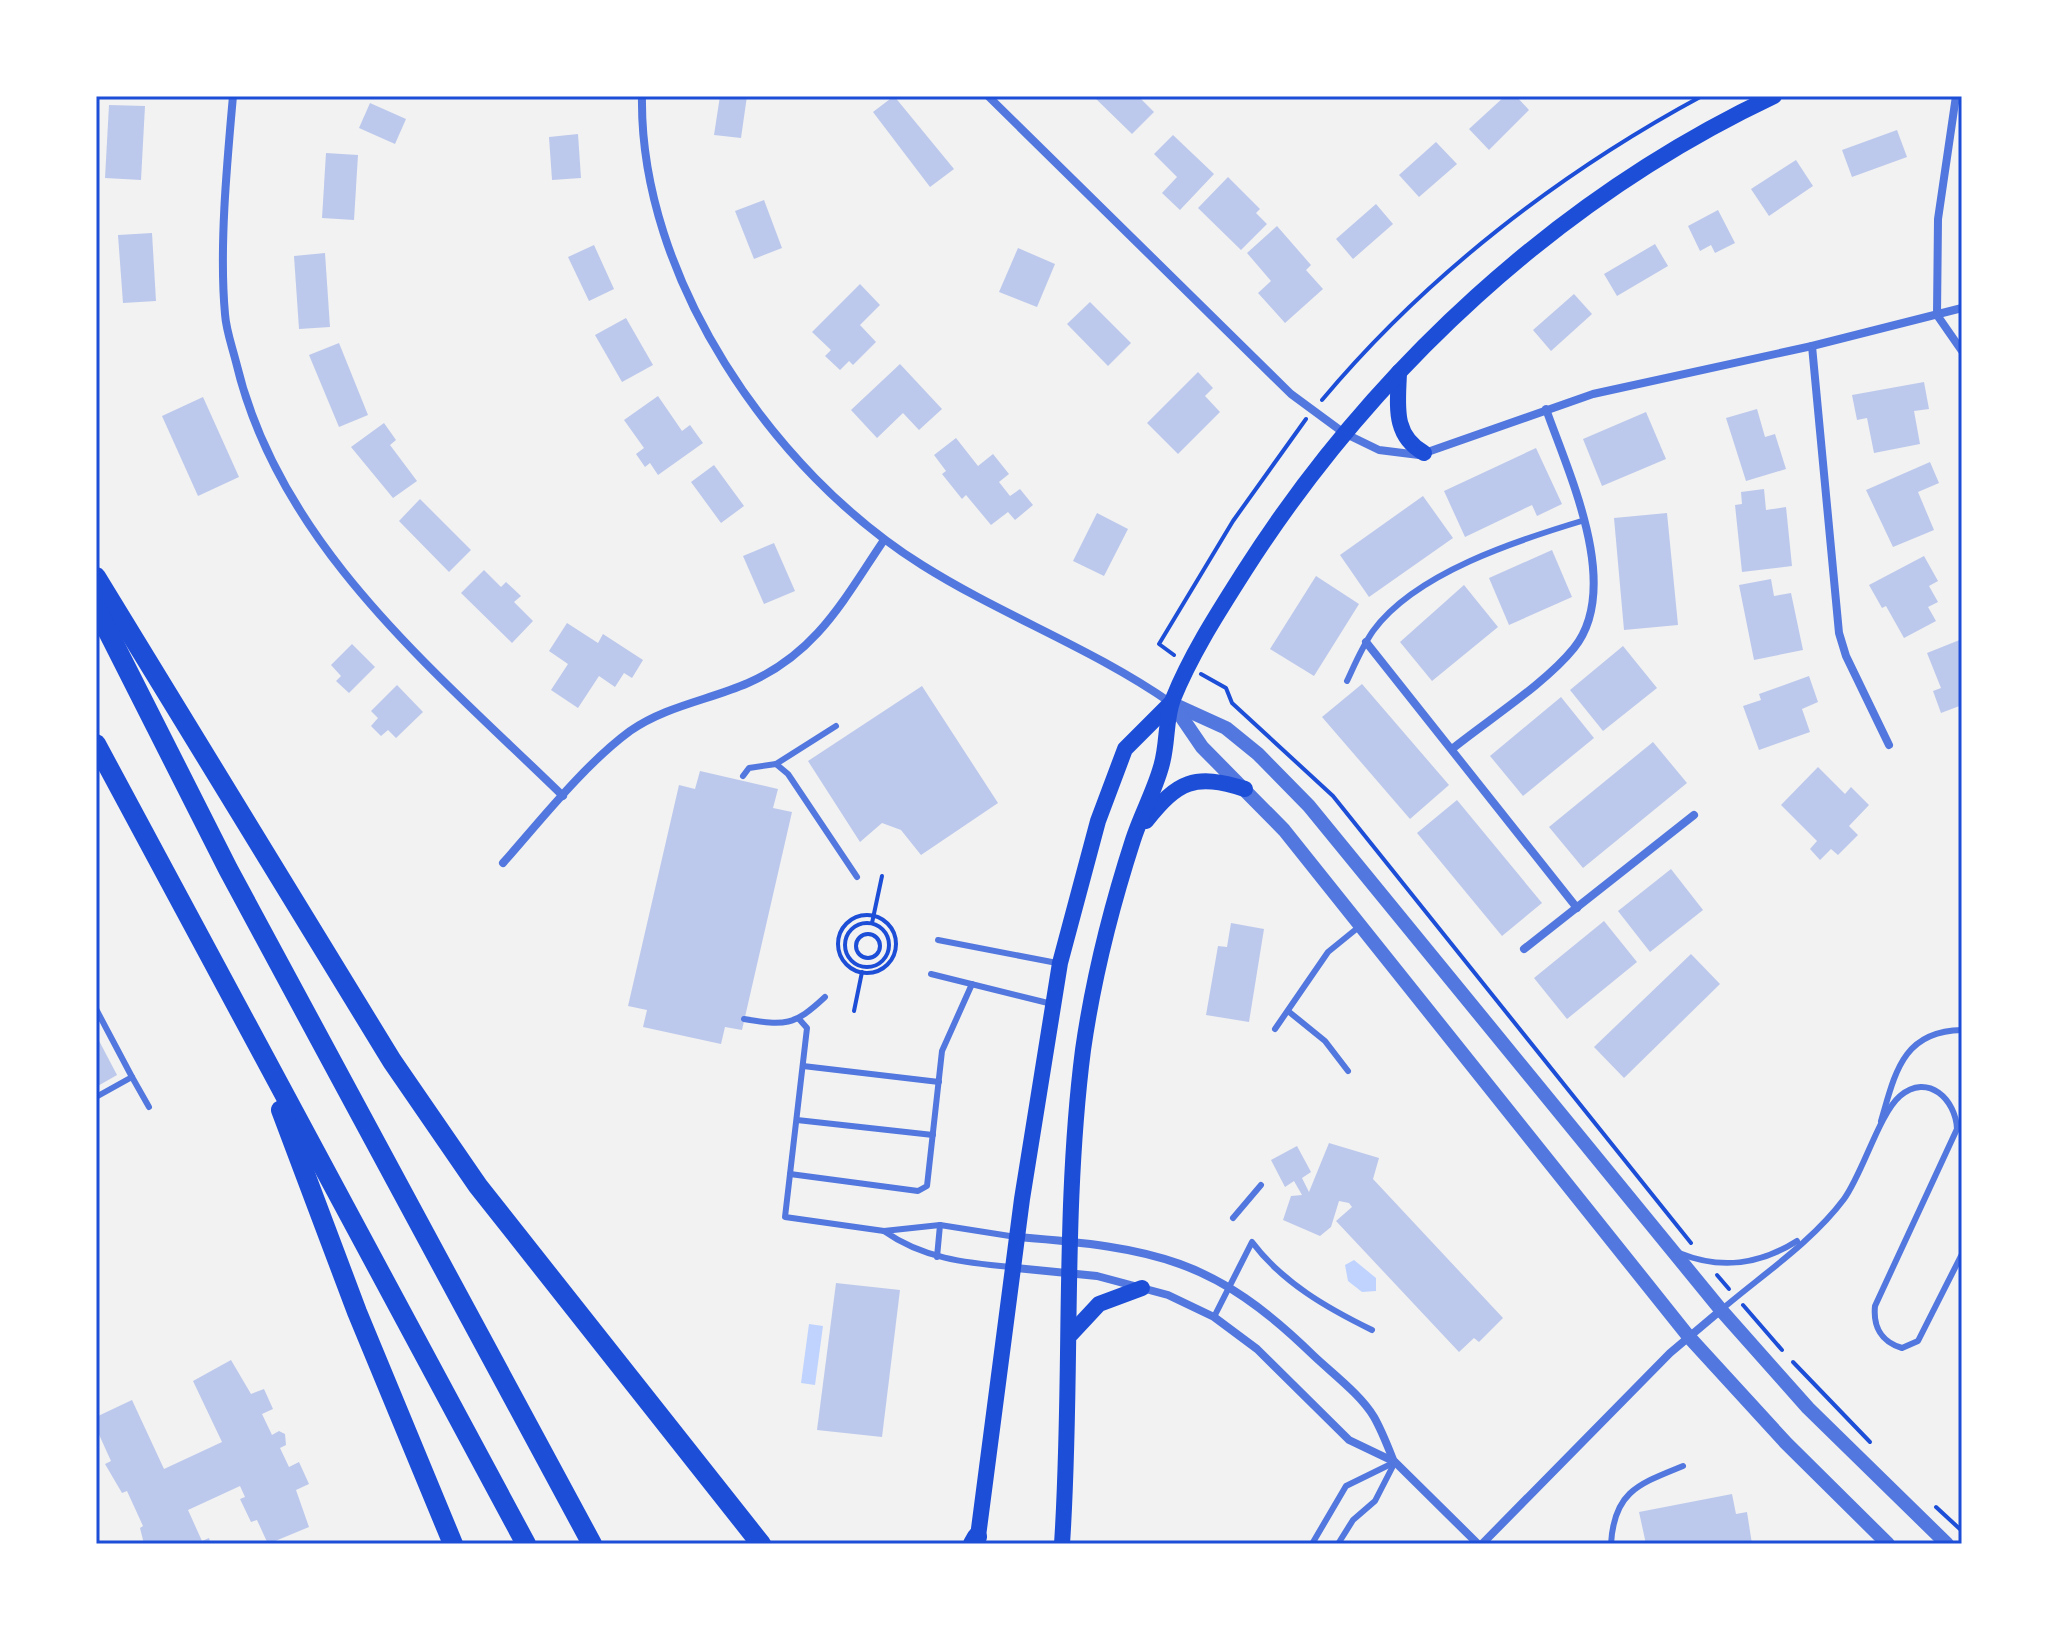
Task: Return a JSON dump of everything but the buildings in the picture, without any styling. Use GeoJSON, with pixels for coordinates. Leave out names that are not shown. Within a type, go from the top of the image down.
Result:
{"type":"FeatureCollection","features":[{"type":"Feature","properties":{"kind":"highway"},"geometry":{"type":"LineString","coordinates":[[96,577],[392,1061],[478,1186],[761,1544]]}},
{"type":"Feature","properties":{"kind":"highway"},"geometry":{"type":"LineString","coordinates":[[96,608],[228,869],[592,1544]]}},
{"type":"Feature","properties":{"kind":"highway"},"geometry":{"type":"LineString","coordinates":[[96,744],[526,1544]]}},
{"type":"Feature","properties":{"kind":"highway"},"geometry":{"type":"LineString","coordinates":[[253,1035],[357,1312],[453,1544]]}},
{"type":"Feature","properties":{"kind":"main road"},"geometry":{"type":"LineString","coordinates":[[976,1542],[1052,1004],[1098,821],[1125,749],[1171,703],[1223,605],[1252,559],[1344,433],[1399,372],[1496,280],[1589,207],[1672,153],[1774,96]]}},
{"type":"Feature","properties":{"kind":"main road"},"geometry":{"type":"LineString","coordinates":[[1399,372],[1398,418],[1402,433],[1424,453]]}},
{"type":"Feature","properties":{"kind":"main road"},"geometry":{"type":"LineString","coordinates":[[1062,1544],[1075,1141],[1084,1047],[1100,962],[1135,834],[1162,765],[1171,703]]}},
{"type":"Feature","properties":{"kind":"main road"},"geometry":{"type":"LineString","coordinates":[[1135,834],[1168,794],[1185,783],[1204,780],[1245,789]]}},
{"type":"Feature","properties":{"kind":"main road"},"geometry":{"type":"LineString","coordinates":[[1071,1334],[1099,1304],[1142,1288]]}},
{"type":"Feature","properties":{"kind":"street"},"geometry":{"type":"LineString","coordinates":[[233,96],[225,315],[260,440],[294,505],[338,564],[401,637],[563,796]]}},
{"type":"Feature","properties":{"kind":"street"},"geometry":{"type":"LineString","coordinates":[[642,96],[642,124],[655,203],[678,269],[713,341],[759,410],[802,465],[884,540],[957,585],[1120,667],[1171,703],[1226,728],[1258,754],[1309,806],[1721,1310],[1808,1408],[1947,1544]]}},
{"type":"Feature","properties":{"kind":"street"},"geometry":{"type":"LineString","coordinates":[[1956,96],[1938,219],[1937,315],[1962,351]]}},
{"type":"Feature","properties":{"kind":"street"},"geometry":{"type":"LineString","coordinates":[[992,97],[1291,394],[1344,433],[1395,454],[1424,453],[1593,394],[1812,346],[1962,308]]}},
{"type":"Feature","properties":{"kind":"street"},"geometry":{"type":"LineString","coordinates":[[1812,346],[1839,633],[1846,656],[1889,745]]}},
{"type":"Feature","properties":{"kind":"street"},"geometry":{"type":"LineString","coordinates":[[1452,749],[1562,661],[1580,640],[1592,601],[1585,520],[1546,409]]}},
{"type":"Feature","properties":{"kind":"street"},"geometry":{"type":"LineString","coordinates":[[503,863],[563,796],[630,732],[668,710],[749,683],[809,646],[884,540]]}},
{"type":"Feature","properties":{"kind":"street"},"geometry":{"type":"LineString","coordinates":[[1366,642],[1577,908]]}},
{"type":"Feature","properties":{"kind":"street"},"geometry":{"type":"LineString","coordinates":[[1171,703],[1202,747],[1284,830],[1689,1337],[1786,1443],[1888,1544]]}},
{"type":"Feature","properties":{"kind":"street"},"geometry":{"type":"LineString","coordinates":[[1524,949],[1694,815]]}},
{"type":"Feature","properties":{"kind":"street"},"geometry":{"type":"LineString","coordinates":[[1018,1237],[1072,1241],[1154,1255],[1230,1286],[1282,1325],[1373,1415],[1395,1462]]}},
{"type":"Feature","properties":{"kind":"street"},"geometry":{"type":"LineString","coordinates":[[1015,1268],[1071,1272],[1142,1288],[1187,1303],[1214,1317],[1257,1349],[1349,1440],[1395,1462],[1480,1544],[1689,1337],[1721,1310]]}},
{"type":"Feature","properties":{"kind":"lane"},"geometry":{"type":"LineString","coordinates":[[1347,681],[1366,642],[1401,603],[1455,570],[1585,520]]}},
{"type":"Feature","properties":{"kind":"lane"},"geometry":{"type":"LineString","coordinates":[[743,776],[749,768],[776,764],[836,726]]}},
{"type":"Feature","properties":{"kind":"lane"},"geometry":{"type":"LineString","coordinates":[[776,764],[788,774],[857,877]]}},
{"type":"Feature","properties":{"kind":"lane"},"geometry":{"type":"LineString","coordinates":[[1275,1029],[1328,952],[1360,926]]}},
{"type":"Feature","properties":{"kind":"lane"},"geometry":{"type":"LineString","coordinates":[[938,940],[1060,963]]}},
{"type":"Feature","properties":{"kind":"lane"},"geometry":{"type":"LineString","coordinates":[[931,974],[1052,1004]]}},
{"type":"Feature","properties":{"kind":"lane"},"geometry":{"type":"LineString","coordinates":[[790,1174],[918,1191],[927,1186],[942,1051],[972,984]]}},
{"type":"Feature","properties":{"kind":"lane"},"geometry":{"type":"LineString","coordinates":[[744,1019],[782,1025],[799,1019],[825,997]]}},
{"type":"Feature","properties":{"kind":"lane"},"geometry":{"type":"LineString","coordinates":[[96,1009],[149,1107]]}},
{"type":"Feature","properties":{"kind":"lane"},"geometry":{"type":"LineString","coordinates":[[1288,1011],[1325,1041],[1348,1071]]}},
{"type":"Feature","properties":{"kind":"lane"},"geometry":{"type":"LineString","coordinates":[[799,1019],[807,1028],[785,1217],[884,1231],[940,1225],[1018,1237]]}},
{"type":"Feature","properties":{"kind":"lane"},"geometry":{"type":"LineString","coordinates":[[1876,1140],[1894,1075],[1904,1056],[1932,1035],[1962,1030]]}},
{"type":"Feature","properties":{"kind":"lane"},"geometry":{"type":"LineString","coordinates":[[803,1066],[939,1082]]}},
{"type":"Feature","properties":{"kind":"lane"},"geometry":{"type":"LineString","coordinates":[[96,1097],[132,1077]]}},
{"type":"Feature","properties":{"kind":"lane"},"geometry":{"type":"LineString","coordinates":[[1721,1310],[1817,1228],[1847,1196],[1892,1106],[1911,1090],[1922,1088],[1943,1094],[1956,1113],[1957,1129],[1875,1306],[1874,1319],[1885,1339],[1902,1348],[1918,1341],[1962,1254]]}},
{"type":"Feature","properties":{"kind":"lane"},"geometry":{"type":"LineString","coordinates":[[797,1120],[933,1135]]}},
{"type":"Feature","properties":{"kind":"lane"},"geometry":{"type":"LineString","coordinates":[[1233,1218],[1261,1185]]}},
{"type":"Feature","properties":{"kind":"lane"},"geometry":{"type":"LineString","coordinates":[[937,1257],[940,1225]]}},
{"type":"Feature","properties":{"kind":"lane"},"geometry":{"type":"LineString","coordinates":[[1673,1251],[1708,1264],[1740,1262],[1783,1250],[1817,1228]]}},
{"type":"Feature","properties":{"kind":"lane"},"geometry":{"type":"LineString","coordinates":[[884,1231],[904,1246],[937,1257],[1015,1268]]}},
{"type":"Feature","properties":{"kind":"lane"},"geometry":{"type":"LineString","coordinates":[[1214,1317],[1252,1242],[1270,1265],[1331,1310],[1372,1330]]}},
{"type":"Feature","properties":{"kind":"lane"},"geometry":{"type":"LineString","coordinates":[[1312,1544],[1346,1486],[1395,1462]]}},
{"type":"Feature","properties":{"kind":"lane"},"geometry":{"type":"LineString","coordinates":[[1338,1544],[1353,1520],[1375,1501],[1395,1462]]}},
{"type":"Feature","properties":{"kind":"lane"},"geometry":{"type":"LineString","coordinates":[[1611,1544],[1612,1521],[1622,1500],[1636,1486],[1683,1466]]}},
{"type":"Feature","properties":{"kind":"path"},"geometry":{"type":"LineString","coordinates":[[872,923],[882,876]]}},
{"type":"Feature","properties":{"kind":"path"},"geometry":{"type":"LineString","coordinates":[[873,916],[890,927],[894,935],[895,953],[883,968],[863,969],[846,964],[841,956],[840,937],[850,922],[873,916]]}},
{"type":"Feature","properties":{"kind":"path"},"geometry":{"type":"LineString","coordinates":[[872,923],[887,935],[889,950],[881,962],[863,969],[846,952],[846,938],[860,924],[872,923]]}},
{"type":"Feature","properties":{"kind":"path"},"geometry":{"type":"LineString","coordinates":[[860,924],[864,934]]}},
{"type":"Feature","properties":{"kind":"path"},"geometry":{"type":"LineString","coordinates":[[864,934],[876,936],[880,948]]}},
{"type":"Feature","properties":{"kind":"path"},"geometry":{"type":"LineString","coordinates":[[859,953],[856,942],[864,934]]}},
{"type":"Feature","properties":{"kind":"path"},"geometry":{"type":"LineString","coordinates":[[880,948],[889,950]]}},
{"type":"Feature","properties":{"kind":"path"},"geometry":{"type":"LineString","coordinates":[[859,953],[873,957],[880,948]]}},
{"type":"Feature","properties":{"kind":"path"},"geometry":{"type":"LineString","coordinates":[[852,960],[859,953]]}},
{"type":"Feature","properties":{"kind":"path"},"geometry":{"type":"LineString","coordinates":[[854,1011],[863,969]]}},
{"type":"Feature","properties":{"kind":"water"},"geometry":{"type":"Polygon","coordinates":[[[1354,1260],[1376,1278],[1376,1291],[1362,1292],[1348,1281],[1345,1265],[1354,1260]]]}},
{"type":"Feature","properties":{"kind":"water"},"geometry":{"type":"Polygon","coordinates":[[[809,1324],[823,1326],[815,1385],[801,1383],[809,1324]]]}}]}
